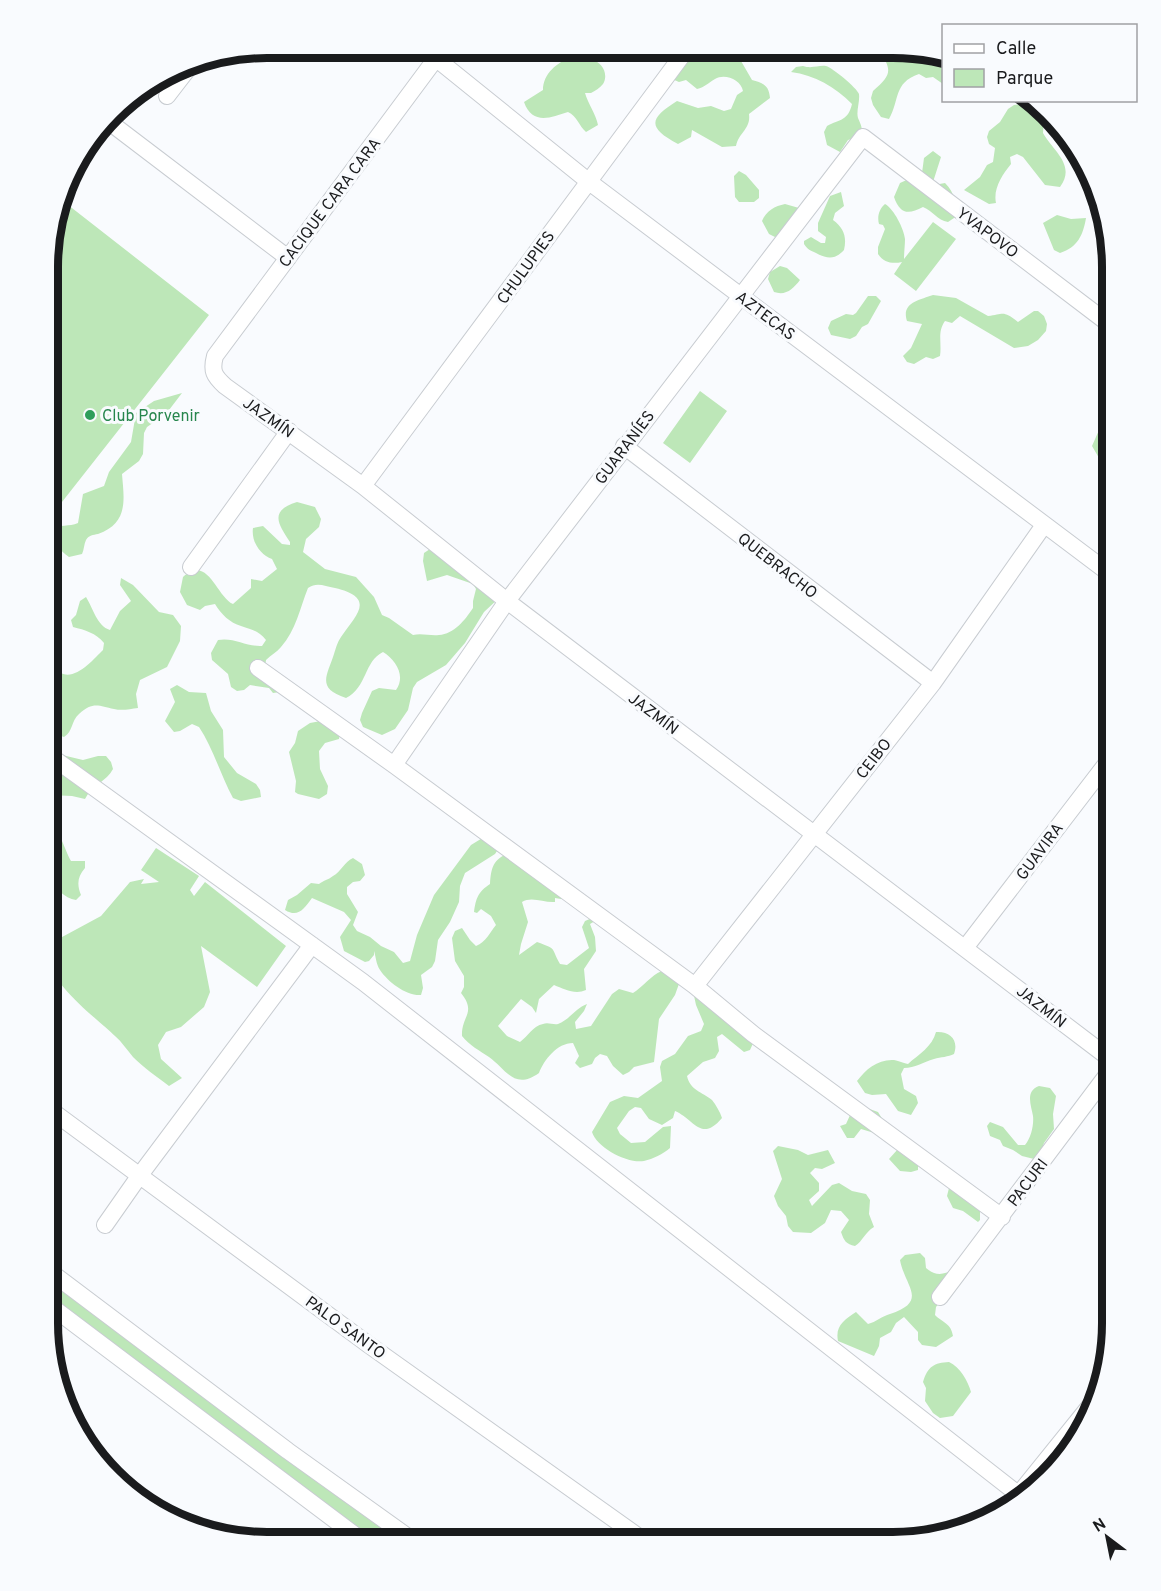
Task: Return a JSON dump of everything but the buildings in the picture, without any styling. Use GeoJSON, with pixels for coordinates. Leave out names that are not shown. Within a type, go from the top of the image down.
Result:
{"type":"FeatureCollection","features":[{"type":"Feature","properties":{"kind":"street","name":"CACIQUE CARA CARA"},"geometry":{"type":"LineString","coordinates":[[214,356],[288,258],[430,58]]}},
{"type":"Feature","properties":{"kind":"street","name":"AZTECAS"},"geometry":{"type":"LineString","coordinates":[[441,58],[588,181],[1102,568]]}},
{"type":"Feature","properties":{"kind":"street","name":"CHULUPIES"},"geometry":{"type":"LineString","coordinates":[[363,486],[680,58]]}},
{"type":"Feature","properties":{"kind":"street"},"geometry":{"type":"LineString","coordinates":[[167,96],[181,77]]}},
{"type":"Feature","properties":{"kind":"street"},"geometry":{"type":"LineString","coordinates":[[114,126],[288,258]]}},
{"type":"Feature","properties":{"kind":"street","name":"GUARANÍES"},"geometry":{"type":"LineString","coordinates":[[394,765],[507,601],[863,137]]}},
{"type":"Feature","properties":{"kind":"street","name":"YVAPOVO"},"geometry":{"type":"LineString","coordinates":[[863,137],[1102,319]]}},
{"type":"Feature","properties":{"kind":"street","name":"JAZMÍN"},"geometry":{"type":"LineString","coordinates":[[214,356],[212,367],[215,376],[225,386],[363,486],[507,601],[1102,1053]]}},
{"type":"Feature","properties":{"kind":"street"},"geometry":{"type":"LineString","coordinates":[[191,567],[289,431]]}},
{"type":"Feature","properties":{"kind":"street","name":"QUEBRACHO"},"geometry":{"type":"LineString","coordinates":[[624,446],[933,683]]}},
{"type":"Feature","properties":{"kind":"street","name":"CEIBO"},"geometry":{"type":"LineString","coordinates":[[695,986],[933,683],[1044,525]]}},
{"type":"Feature","properties":{"kind":"street"},"geometry":{"type":"LineString","coordinates":[[258,668],[695,986],[753,1034],[1002,1216]]}},
{"type":"Feature","properties":{"kind":"street"},"geometry":{"type":"LineString","coordinates":[[58,762],[363,982],[1014,1494]]}},
{"type":"Feature","properties":{"kind":"street","name":"GUAVIRA"},"geometry":{"type":"LineString","coordinates":[[965,948],[1102,769]]}},
{"type":"Feature","properties":{"kind":"street"},"geometry":{"type":"LineString","coordinates":[[105,1226],[140,1175],[312,945]]}},
{"type":"Feature","properties":{"kind":"street","name":"PACURI"},"geometry":{"type":"LineString","coordinates":[[940,1296],[1102,1082]]}},
{"type":"Feature","properties":{"kind":"street","name":"PALO SANTO"},"geometry":{"type":"LineString","coordinates":[[58,1115],[369,1345],[632,1532]]}},
{"type":"Feature","properties":{"kind":"street"},"geometry":{"type":"LineString","coordinates":[[58,1278],[288,1451],[400,1532]]}},
{"type":"Feature","properties":{"kind":"street"},"geometry":{"type":"LineString","coordinates":[[58,1312],[351,1532]]}},
{"type":"Feature","properties":{"kind":"street"},"geometry":{"type":"LineString","coordinates":[[1028,1483],[1079,1420]]}},
{"type":"Feature","properties":{"kind":"green space"},"geometry":{"type":"Polygon","coordinates":[[[570,58],[596,61],[605,73],[602,85],[591,93],[585,93],[598,125],[586,132],[568,112],[548,118],[537,117],[527,109],[524,102],[543,90],[548,74],[561,62],[570,58]]]}},
{"type":"Feature","properties":{"kind":"green space"},"geometry":{"type":"Polygon","coordinates":[[[692,58],[734,58],[741,61],[752,80],[767,87],[770,98],[749,114],[747,127],[736,146],[722,147],[692,130],[691,137],[678,144],[657,127],[655,122],[661,112],[677,101],[698,108],[711,106],[724,111],[731,109],[737,95],[743,91],[736,81],[728,77],[719,77],[697,89],[686,80],[679,82],[672,79],[680,62],[692,58]]]}},
{"type":"Feature","properties":{"kind":"green space"},"geometry":{"type":"Polygon","coordinates":[[[883,58],[921,60],[942,65],[942,83],[933,77],[926,78],[919,74],[911,78],[901,87],[889,119],[881,117],[871,98],[873,91],[886,77],[888,68],[883,58]]]}},
{"type":"Feature","properties":{"kind":"green space"},"geometry":{"type":"Polygon","coordinates":[[[826,66],[850,83],[859,94],[858,115],[862,129],[861,136],[848,140],[840,152],[827,145],[824,132],[827,126],[846,117],[852,104],[839,92],[824,83],[791,72],[796,67],[826,66]]]}},
{"type":"Feature","properties":{"kind":"green space"},"geometry":{"type":"Polygon","coordinates":[[[1021,104],[1031,115],[1038,117],[1044,123],[1043,133],[1062,159],[1066,172],[1060,187],[1045,185],[1023,157],[1017,154],[1010,157],[1011,164],[999,182],[996,203],[989,204],[964,190],[980,177],[987,165],[993,162],[995,148],[989,144],[987,137],[989,131],[1014,105],[1021,104]]]}},
{"type":"Feature","properties":{"kind":"green space"},"geometry":{"type":"Polygon","coordinates":[[[933,151],[941,157],[934,185],[945,183],[953,194],[955,202],[957,216],[948,222],[923,207],[909,212],[902,210],[894,197],[900,183],[922,173],[924,158],[933,151]]]}},
{"type":"Feature","properties":{"kind":"green space"},"geometry":{"type":"Polygon","coordinates":[[[739,171],[746,175],[759,190],[759,198],[754,202],[739,202],[735,197],[734,176],[739,171]]]}},
{"type":"Feature","properties":{"kind":"green space"},"geometry":{"type":"Polygon","coordinates":[[[841,192],[844,206],[835,213],[833,220],[844,233],[844,250],[837,256],[827,257],[809,250],[804,241],[811,237],[825,243],[826,237],[818,231],[818,223],[830,196],[841,192]]]}},
{"type":"Feature","properties":{"kind":"green space"},"geometry":{"type":"Polygon","coordinates":[[[785,204],[799,208],[782,234],[775,237],[769,234],[762,221],[771,210],[785,204]]]}},
{"type":"Feature","properties":{"kind":"green space"},"geometry":{"type":"Polygon","coordinates":[[[885,204],[895,215],[903,230],[904,259],[933,222],[956,239],[916,291],[894,274],[902,262],[889,262],[878,254],[878,247],[885,229],[879,224],[878,216],[885,204]]]}},
{"type":"Feature","properties":{"kind":"green space","name":"Club Porvenir"},"geometry":{"type":"Polygon","coordinates":[[[68,205],[209,315],[58,507],[58,267],[60,240],[68,205]]]}},
{"type":"Feature","properties":{"kind":"green space"},"geometry":{"type":"Polygon","coordinates":[[[1057,215],[1071,219],[1086,218],[1079,240],[1060,253],[1054,250],[1043,223],[1057,215]]]}},
{"type":"Feature","properties":{"kind":"green space"},"geometry":{"type":"Polygon","coordinates":[[[780,266],[787,268],[800,280],[792,289],[782,293],[774,292],[768,279],[770,272],[780,266]]]}},
{"type":"Feature","properties":{"kind":"green space"},"geometry":{"type":"Polygon","coordinates":[[[933,295],[956,298],[988,316],[1006,314],[1018,322],[1034,311],[1038,311],[1044,316],[1047,324],[1046,331],[1028,346],[1014,348],[960,316],[952,323],[945,321],[943,325],[940,333],[940,356],[933,359],[926,357],[914,364],[907,362],[903,356],[911,348],[922,324],[907,321],[907,310],[912,303],[933,295]]]}},
{"type":"Feature","properties":{"kind":"green space"},"geometry":{"type":"Polygon","coordinates":[[[868,296],[876,296],[881,301],[868,324],[850,339],[831,335],[828,328],[831,321],[846,314],[856,313],[868,296]]]}},
{"type":"Feature","properties":{"kind":"green space"},"geometry":{"type":"Polygon","coordinates":[[[700,391],[727,411],[690,463],[663,443],[700,391]]]}},
{"type":"Feature","properties":{"kind":"green space"},"geometry":{"type":"Polygon","coordinates":[[[182,393],[166,414],[147,427],[144,433],[143,454],[139,461],[122,474],[123,501],[120,517],[108,529],[88,537],[82,554],[69,557],[58,546],[58,527],[78,523],[83,494],[104,486],[109,472],[131,442],[136,413],[154,401],[182,393]]]}},
{"type":"Feature","properties":{"kind":"green space"},"geometry":{"type":"Polygon","coordinates":[[[1102,423],[1102,463],[1092,446],[1102,423]]]}},
{"type":"Feature","properties":{"kind":"green space"},"geometry":{"type":"Polygon","coordinates":[[[297,502],[315,507],[321,519],[319,527],[306,539],[303,552],[325,569],[356,577],[374,597],[382,615],[413,635],[439,635],[450,632],[463,622],[473,608],[476,589],[473,584],[447,575],[427,581],[423,561],[424,553],[430,549],[472,578],[480,590],[499,598],[484,612],[465,643],[446,665],[417,682],[413,688],[408,710],[395,729],[382,735],[363,727],[360,720],[372,691],[379,688],[396,690],[399,685],[400,674],[392,659],[383,652],[377,656],[358,688],[346,698],[330,690],[326,680],[338,641],[357,614],[359,602],[356,597],[335,588],[314,585],[308,588],[297,619],[286,640],[266,660],[265,667],[280,692],[273,693],[269,688],[250,685],[244,690],[237,691],[231,687],[228,674],[212,660],[211,653],[218,640],[224,639],[262,646],[266,640],[255,631],[237,625],[223,615],[215,604],[205,606],[200,610],[187,605],[180,592],[183,577],[192,571],[199,570],[211,579],[227,600],[233,604],[251,588],[251,579],[262,581],[277,569],[272,559],[257,547],[253,538],[253,528],[263,526],[282,544],[290,545],[278,519],[282,510],[297,502]]]}},
{"type":"Feature","properties":{"kind":"green space"},"geometry":{"type":"Polygon","coordinates":[[[121,578],[133,585],[159,612],[173,615],[181,626],[180,641],[167,667],[140,680],[136,694],[138,708],[120,710],[100,706],[88,707],[76,717],[64,737],[58,735],[58,670],[66,675],[78,672],[103,650],[104,643],[90,632],[73,627],[71,620],[76,615],[80,601],[86,597],[99,621],[110,630],[120,611],[131,601],[120,585],[121,578]]]}},
{"type":"Feature","properties":{"kind":"green space"},"geometry":{"type":"Polygon","coordinates":[[[177,685],[189,692],[206,693],[211,711],[223,730],[224,757],[237,773],[256,784],[261,797],[241,801],[233,798],[199,727],[192,724],[174,732],[165,721],[175,702],[170,689],[177,685]]]}},
{"type":"Feature","properties":{"kind":"green space"},"geometry":{"type":"Polygon","coordinates":[[[326,720],[340,732],[339,739],[325,743],[319,751],[320,769],[328,786],[327,794],[319,799],[295,792],[296,781],[289,752],[295,743],[298,731],[310,723],[326,720]]]}},
{"type":"Feature","properties":{"kind":"green space"},"geometry":{"type":"Polygon","coordinates":[[[62,755],[83,760],[106,756],[113,769],[85,799],[58,795],[58,756],[62,755]]]}},
{"type":"Feature","properties":{"kind":"green space"},"geometry":{"type":"Polygon","coordinates":[[[58,833],[71,861],[85,861],[85,868],[78,881],[81,895],[76,900],[58,890],[58,833]]]}},
{"type":"Feature","properties":{"kind":"green space"},"geometry":{"type":"Polygon","coordinates":[[[484,837],[499,848],[495,854],[465,873],[460,886],[459,902],[438,940],[435,961],[432,967],[421,975],[423,988],[421,995],[404,991],[383,975],[374,951],[374,955],[365,962],[344,951],[340,937],[351,920],[344,912],[312,898],[297,913],[285,910],[288,900],[311,883],[319,884],[331,877],[353,858],[362,864],[365,875],[360,881],[353,882],[347,887],[347,894],[358,912],[353,925],[357,931],[394,952],[403,963],[410,961],[417,935],[434,895],[471,845],[484,837]]]}},
{"type":"Feature","properties":{"kind":"green space"},"geometry":{"type":"Polygon","coordinates":[[[156,848],[199,876],[190,890],[194,896],[205,882],[286,946],[257,987],[201,946],[210,992],[204,1007],[181,1027],[166,1032],[158,1045],[161,1059],[182,1078],[169,1086],[137,1061],[118,1038],[82,1007],[58,981],[58,939],[101,916],[130,882],[144,879],[141,884],[159,882],[141,870],[156,848]]]}},
{"type":"Feature","properties":{"kind":"green space"},"geometry":{"type":"Polygon","coordinates":[[[509,853],[563,897],[555,898],[555,902],[526,900],[522,902],[528,922],[519,955],[537,942],[551,948],[560,964],[567,965],[589,948],[582,927],[585,921],[592,918],[595,921],[590,924],[595,937],[596,951],[584,969],[586,990],[574,992],[554,985],[539,999],[536,1013],[521,999],[498,1026],[507,1036],[520,1042],[536,1027],[545,1023],[558,1024],[587,1004],[575,1022],[576,1029],[591,1026],[612,994],[619,989],[633,993],[662,971],[680,981],[675,995],[659,1019],[654,1062],[634,1067],[623,1075],[613,1066],[607,1056],[600,1054],[592,1064],[580,1068],[575,1063],[579,1056],[573,1043],[557,1049],[544,1063],[539,1073],[523,1080],[511,1076],[462,1036],[468,1005],[461,993],[464,987],[464,976],[455,961],[452,938],[455,931],[462,928],[476,946],[496,925],[491,916],[481,909],[477,913],[474,912],[480,893],[490,884],[491,873],[496,861],[509,853]]]}},
{"type":"Feature","properties":{"kind":"green space"},"geometry":{"type":"Polygon","coordinates":[[[693,991],[864,1107],[878,1112],[886,1125],[980,1209],[980,1220],[978,1222],[963,1211],[953,1208],[947,1196],[952,1186],[918,1160],[918,1170],[900,1171],[889,1159],[898,1149],[881,1135],[861,1129],[854,1138],[847,1138],[840,1126],[846,1124],[851,1113],[755,1039],[750,1050],[744,1052],[722,1034],[717,1037],[719,1051],[715,1058],[703,1062],[687,1076],[694,1088],[712,1100],[718,1109],[722,1118],[715,1125],[703,1129],[675,1111],[673,1118],[662,1125],[649,1119],[641,1108],[635,1107],[629,1111],[617,1128],[620,1134],[631,1143],[645,1142],[663,1127],[671,1126],[670,1148],[644,1161],[630,1160],[606,1149],[592,1132],[610,1102],[624,1096],[638,1098],[662,1081],[660,1067],[662,1061],[675,1054],[688,1036],[701,1031],[704,1024],[693,991]]]}},
{"type":"Feature","properties":{"kind":"green space"},"geometry":{"type":"Polygon","coordinates":[[[936,1032],[952,1037],[955,1045],[954,1054],[904,1068],[901,1074],[904,1089],[916,1096],[918,1103],[911,1115],[898,1111],[886,1094],[865,1093],[857,1081],[868,1069],[888,1060],[908,1064],[928,1046],[936,1032]]]}},
{"type":"Feature","properties":{"kind":"green space"},"geometry":{"type":"Polygon","coordinates":[[[1039,1086],[1050,1088],[1056,1096],[1053,1114],[1054,1129],[1044,1143],[1038,1160],[1022,1156],[1003,1146],[1000,1140],[990,1136],[987,1126],[990,1122],[1003,1127],[1018,1145],[1025,1145],[1033,1123],[1030,1095],[1039,1086]]]}},
{"type":"Feature","properties":{"kind":"green space"},"geometry":{"type":"Polygon","coordinates":[[[778,1146],[798,1150],[808,1155],[828,1150],[835,1163],[822,1169],[815,1168],[810,1173],[819,1183],[819,1191],[809,1200],[812,1206],[832,1185],[839,1183],[852,1191],[866,1194],[870,1200],[869,1214],[874,1227],[858,1244],[855,1246],[849,1244],[843,1238],[841,1232],[849,1220],[841,1211],[831,1210],[825,1223],[811,1233],[793,1232],[788,1226],[786,1216],[774,1196],[782,1179],[773,1151],[778,1146]]]}},
{"type":"Feature","properties":{"kind":"green space"},"geometry":{"type":"Polygon","coordinates":[[[920,1253],[925,1258],[926,1268],[933,1272],[942,1274],[953,1270],[950,1289],[936,1307],[935,1315],[949,1326],[953,1336],[936,1347],[922,1345],[918,1340],[918,1332],[904,1317],[896,1323],[891,1332],[880,1338],[874,1356],[838,1341],[839,1327],[856,1312],[868,1324],[909,1304],[912,1292],[900,1260],[905,1255],[920,1253]]]}},
{"type":"Feature","properties":{"kind":"green space"},"geometry":{"type":"Polygon","coordinates":[[[58,1287],[388,1532],[358,1532],[58,1309],[58,1287]]]}},
{"type":"Feature","properties":{"kind":"green space"},"geometry":{"type":"Polygon","coordinates":[[[949,1362],[963,1375],[971,1392],[953,1416],[940,1418],[933,1413],[925,1401],[926,1388],[923,1382],[932,1366],[949,1362]]]}},
{"type":"Feature","properties":{"kind":"place","name":"Club Porvenir"},"geometry":{"type":"Point","coordinates":[90,415]}}]}
